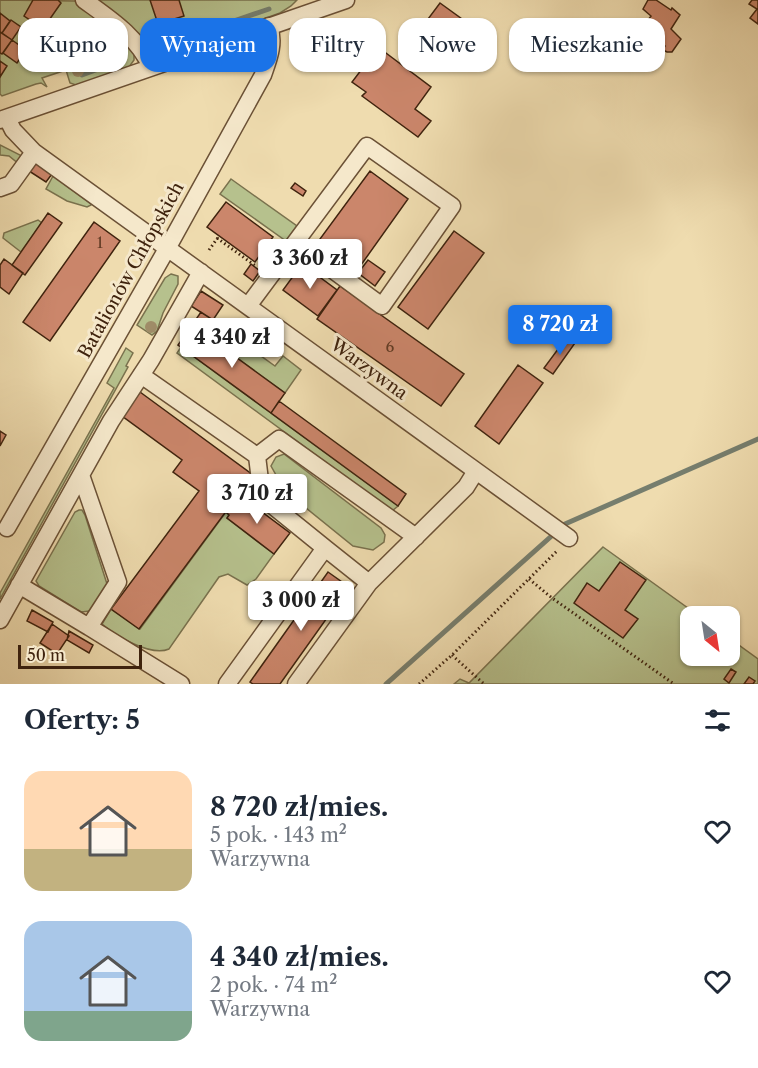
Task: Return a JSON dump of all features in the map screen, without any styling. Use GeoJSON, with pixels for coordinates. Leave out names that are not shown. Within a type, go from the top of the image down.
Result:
{"type":"FeatureCollection","features":[{"type":"Feature","properties":{"kind":"street"},"geometry":{"type":"LineString","coordinates":[[84,0],[127,33],[140,47]]}},
{"type":"Feature","properties":{"kind":"street"},"geometry":{"type":"LineString","coordinates":[[277,22],[312,5],[346,0]]}},
{"type":"Feature","properties":{"kind":"street"},"geometry":{"type":"LineString","coordinates":[[4,119],[140,71]]}},
{"type":"Feature","properties":{"kind":"street","name":"Batalionów Chłopskich"},"geometry":{"type":"LineString","coordinates":[[7,528],[168,247],[264,72]]}},
{"type":"Feature","properties":{"kind":"street","name":"Warzywna"},"geometry":{"type":"LineString","coordinates":[[4,119],[34,152],[562,533]]}},
{"type":"Feature","properties":{"kind":"street"},"geometry":{"type":"LineString","coordinates":[[248,306],[262,279],[296,243],[367,146],[452,206],[382,306],[296,243]]}},
{"type":"Feature","properties":{"kind":"street"},"geometry":{"type":"LineString","coordinates":[[0,188],[10,184],[34,152]]}},
{"type":"Feature","properties":{"kind":"street"},"geometry":{"type":"LineString","coordinates":[[0,620],[111,421],[141,375],[201,272]]}},
{"type":"Feature","properties":{"kind":"street"},"geometry":{"type":"LineString","coordinates":[[141,375],[257,456],[262,497],[369,583]]}},
{"type":"Feature","properties":{"kind":"street"},"geometry":{"type":"LineString","coordinates":[[257,456],[279,439],[416,537]]}},
{"type":"Feature","properties":{"kind":"street"},"geometry":{"type":"LineString","coordinates":[[296,684],[369,583],[466,487],[476,471]]}},
{"type":"Feature","properties":{"kind":"street"},"geometry":{"type":"LineString","coordinates":[[81,475],[118,582],[89,627]]}},
{"type":"Feature","properties":{"kind":"street"},"geometry":{"type":"LineString","coordinates":[[227,684],[325,548]]}},
{"type":"Feature","properties":{"kind":"street"},"geometry":{"type":"LineString","coordinates":[[19,585],[181,684]]}},
{"type":"Feature","properties":{"kind":"path"},"geometry":{"type":"LineString","coordinates":[[209,250],[218,237],[262,279]]}},
{"type":"Feature","properties":{"kind":"path"},"geometry":{"type":"LineString","coordinates":[[419,684],[452,655],[529,579],[562,533]]}},
{"type":"Feature","properties":{"kind":"path"},"geometry":{"type":"LineString","coordinates":[[529,579],[552,598],[674,684]]}},
{"type":"Feature","properties":{"kind":"path"},"geometry":{"type":"LineString","coordinates":[[452,655],[484,684]]}},
{"type":"Feature","properties":{"kind":"green space"},"geometry":{"type":"Polygon","coordinates":[[[0,0],[77,1],[100,18],[18,18],[18,72],[60,72],[42,78],[47,87],[41,83],[2,96],[0,94],[0,0]]]}},
{"type":"Feature","properties":{"kind":"green space"},"geometry":{"type":"Polygon","coordinates":[[[93,0],[297,0],[280,13],[266,18],[140,18],[140,39],[128,29],[128,18],[115,18],[93,0]]]}},
{"type":"Feature","properties":{"kind":"green space"},"geometry":{"type":"Polygon","coordinates":[[[128,43],[134,51],[134,60],[129,67],[128,43]]]}},
{"type":"Feature","properties":{"kind":"green space"},"geometry":{"type":"Polygon","coordinates":[[[67,72],[114,72],[76,85],[70,83],[67,72]]]}},
{"type":"Feature","properties":{"kind":"green space"},"geometry":{"type":"Polygon","coordinates":[[[0,145],[22,156],[19,164],[9,156],[0,155],[0,145]]]}},
{"type":"Feature","properties":{"kind":"green space"},"geometry":{"type":"Polygon","coordinates":[[[53,176],[91,205],[87,207],[67,201],[46,189],[53,176]]]}},
{"type":"Feature","properties":{"kind":"green space"},"geometry":{"type":"Polygon","coordinates":[[[231,179],[297,226],[286,241],[220,194],[231,179]]]}},
{"type":"Feature","properties":{"kind":"green space"},"geometry":{"type":"Polygon","coordinates":[[[38,220],[42,223],[21,252],[3,238],[4,233],[38,220]]]}},
{"type":"Feature","properties":{"kind":"green space"},"geometry":{"type":"Polygon","coordinates":[[[171,274],[178,276],[178,284],[163,313],[157,331],[152,335],[137,325],[165,278],[171,274]]]}},
{"type":"Feature","properties":{"kind":"green space"},"geometry":{"type":"Polygon","coordinates":[[[212,321],[275,366],[283,356],[301,370],[285,393],[203,334],[212,321]]]}},
{"type":"Feature","properties":{"kind":"green space"},"geometry":{"type":"Polygon","coordinates":[[[181,347],[398,506],[392,511],[177,353],[181,347]]]}},
{"type":"Feature","properties":{"kind":"green space"},"geometry":{"type":"Polygon","coordinates":[[[126,348],[133,353],[126,366],[128,367],[0,599],[0,593],[114,388],[107,383],[126,348]]]}},
{"type":"Feature","properties":{"kind":"green space"},"geometry":{"type":"Polygon","coordinates":[[[284,454],[381,528],[385,535],[384,542],[373,550],[353,546],[285,491],[271,466],[276,457],[284,454]]]}},
{"type":"Feature","properties":{"kind":"green space"},"geometry":{"type":"Polygon","coordinates":[[[82,510],[85,515],[107,584],[90,611],[81,612],[39,586],[36,581],[75,512],[82,510]]]}},
{"type":"Feature","properties":{"kind":"green space"},"geometry":{"type":"Polygon","coordinates":[[[226,512],[229,515],[227,518],[274,554],[256,579],[247,585],[228,574],[219,577],[169,649],[162,651],[144,648],[102,624],[111,609],[140,629],[226,512]]]}},
{"type":"Feature","properties":{"kind":"green space"},"geometry":{"type":"Polygon","coordinates":[[[603,547],[685,606],[680,606],[680,666],[740,666],[740,646],[758,659],[758,684],[454,684],[460,679],[469,683],[603,547]]]}},
{"type":"Feature","properties":{"kind":"building"},"geometry":{"type":"Polygon","coordinates":[[[33,0],[58,0],[61,3],[51,18],[27,18],[24,16],[33,0]]]}},
{"type":"Feature","properties":{"kind":"building"},"geometry":{"type":"Polygon","coordinates":[[[150,0],[179,0],[184,16],[156,18],[150,0]]]}},
{"type":"Feature","properties":{"kind":"building"},"geometry":{"type":"Polygon","coordinates":[[[648,0],[656,0],[680,15],[671,29],[681,39],[672,52],[665,51],[665,18],[650,18],[651,16],[643,9],[648,0]]]}},
{"type":"Feature","properties":{"kind":"building"},"geometry":{"type":"Polygon","coordinates":[[[752,0],[758,0],[758,24],[750,18],[757,9],[749,4],[752,0]]]}},
{"type":"Feature","properties":{"kind":"building"},"geometry":{"type":"Polygon","coordinates":[[[440,3],[461,18],[429,18],[440,3]]]}},
{"type":"Feature","properties":{"kind":"building"},"geometry":{"type":"Polygon","coordinates":[[[0,13],[10,21],[2,33],[0,32],[0,13]]]}},
{"type":"Feature","properties":{"kind":"building"},"geometry":{"type":"Polygon","coordinates":[[[11,20],[18,25],[18,31],[12,40],[2,33],[11,20]]]}},
{"type":"Feature","properties":{"kind":"building"},"geometry":{"type":"Polygon","coordinates":[[[0,32],[12,40],[2,54],[0,53],[0,32]]]}},
{"type":"Feature","properties":{"kind":"building"},"geometry":{"type":"Polygon","coordinates":[[[12,40],[18,44],[17,63],[3,53],[12,40]]]}},
{"type":"Feature","properties":{"kind":"building"},"geometry":{"type":"Polygon","coordinates":[[[386,53],[398,62],[398,72],[411,72],[431,87],[415,109],[431,121],[418,137],[362,96],[366,92],[352,82],[360,72],[386,72],[386,53]]]}},
{"type":"Feature","properties":{"kind":"building"},"geometry":{"type":"Polygon","coordinates":[[[0,61],[7,66],[0,77],[0,61]]]}},
{"type":"Feature","properties":{"kind":"building"},"geometry":{"type":"Polygon","coordinates":[[[35,162],[52,174],[46,182],[29,171],[35,162]]]}},
{"type":"Feature","properties":{"kind":"building"},"geometry":{"type":"Polygon","coordinates":[[[370,171],[408,199],[356,272],[317,243],[370,171]]]}},
{"type":"Feature","properties":{"kind":"building"},"geometry":{"type":"Polygon","coordinates":[[[295,183],[306,191],[303,196],[291,188],[295,183]]]}},
{"type":"Feature","properties":{"kind":"building"},"geometry":{"type":"Polygon","coordinates":[[[226,202],[273,237],[255,262],[207,227],[226,202]]]}},
{"type":"Feature","properties":{"kind":"building"},"geometry":{"type":"Polygon","coordinates":[[[48,213],[62,223],[25,275],[12,265],[48,213]]]}},
{"type":"Feature","properties":{"kind":"building"},"geometry":{"type":"Polygon","coordinates":[[[94,222],[120,241],[50,341],[23,322],[94,222]]]}},
{"type":"Feature","properties":{"kind":"building"},"geometry":{"type":"Polygon","coordinates":[[[454,231],[484,253],[428,329],[398,307],[454,231]]]}},
{"type":"Feature","properties":{"kind":"building"},"geometry":{"type":"Polygon","coordinates":[[[4,259],[23,273],[9,294],[0,287],[0,265],[4,259]]]}},
{"type":"Feature","properties":{"kind":"building"},"geometry":{"type":"Polygon","coordinates":[[[368,260],[385,272],[375,286],[358,273],[368,260]]]}},
{"type":"Feature","properties":{"kind":"building"},"geometry":{"type":"Polygon","coordinates":[[[251,264],[260,271],[253,281],[244,274],[251,264]]]}},
{"type":"Feature","properties":{"kind":"building"},"geometry":{"type":"Polygon","coordinates":[[[302,264],[337,290],[318,316],[283,290],[302,264]]]}},
{"type":"Feature","properties":{"kind":"building"},"geometry":{"type":"Polygon","coordinates":[[[340,286],[464,374],[441,406],[317,319],[340,286]]]}},
{"type":"Feature","properties":{"kind":"building"},"geometry":{"type":"Polygon","coordinates":[[[201,291],[223,305],[213,320],[191,306],[201,291]]]}},
{"type":"Feature","properties":{"kind":"building"},"geometry":{"type":"Polygon","coordinates":[[[201,312],[213,320],[203,334],[192,325],[201,312]]]}},
{"type":"Feature","properties":{"kind":"building"},"geometry":{"type":"Polygon","coordinates":[[[192,325],[285,393],[271,413],[178,345],[192,325]]]}},
{"type":"Feature","properties":{"kind":"building"},"geometry":{"type":"Polygon","coordinates":[[[567,337],[575,343],[553,374],[544,368],[567,337]]]}},
{"type":"Feature","properties":{"kind":"building"},"geometry":{"type":"Polygon","coordinates":[[[518,365],[543,383],[499,444],[475,426],[518,365]]]}},
{"type":"Feature","properties":{"kind":"building"},"geometry":{"type":"Polygon","coordinates":[[[140,392],[253,475],[139,629],[111,609],[199,491],[173,472],[182,460],[122,416],[140,392]]]}},
{"type":"Feature","properties":{"kind":"building"},"geometry":{"type":"Polygon","coordinates":[[[279,401],[406,494],[398,506],[271,413],[279,401]]]}},
{"type":"Feature","properties":{"kind":"building"},"geometry":{"type":"Polygon","coordinates":[[[0,431],[6,435],[0,446],[0,431]]]}},
{"type":"Feature","properties":{"kind":"building"},"geometry":{"type":"Polygon","coordinates":[[[242,497],[290,533],[274,554],[227,518],[229,515],[226,512],[236,498],[240,500],[242,497]]]}},
{"type":"Feature","properties":{"kind":"building"},"geometry":{"type":"Polygon","coordinates":[[[620,562],[646,580],[625,610],[638,619],[623,638],[574,603],[587,583],[599,591],[620,562]]]}},
{"type":"Feature","properties":{"kind":"building"},"geometry":{"type":"Polygon","coordinates":[[[328,572],[349,587],[280,684],[250,682],[328,572]]]}},
{"type":"Feature","properties":{"kind":"building"},"geometry":{"type":"Polygon","coordinates":[[[32,610],[53,622],[48,632],[27,621],[32,610]]]}},
{"type":"Feature","properties":{"kind":"building"},"geometry":{"type":"Polygon","coordinates":[[[52,624],[69,636],[57,654],[40,643],[52,624]]]}},
{"type":"Feature","properties":{"kind":"building"},"geometry":{"type":"Polygon","coordinates":[[[69,631],[93,645],[89,653],[67,640],[69,631]]]}},
{"type":"Feature","properties":{"kind":"building"},"geometry":{"type":"Polygon","coordinates":[[[731,669],[736,672],[729,683],[724,679],[731,669]]]}},
{"type":"Feature","properties":{"kind":"building"},"geometry":{"type":"Polygon","coordinates":[[[749,677],[755,681],[753,684],[744,684],[749,677]]]}},
{"type":"Feature","properties":{"kind":"waterway"},"geometry":{"type":"LineString","coordinates":[[243,18],[269,9]]}},
{"type":"Feature","properties":{"kind":"waterway"},"geometry":{"type":"LineString","coordinates":[[82,75],[90,72]]}},
{"type":"Feature","properties":{"kind":"waterway"},"geometry":{"type":"LineString","coordinates":[[386,684],[565,524],[758,439]]}}]}
